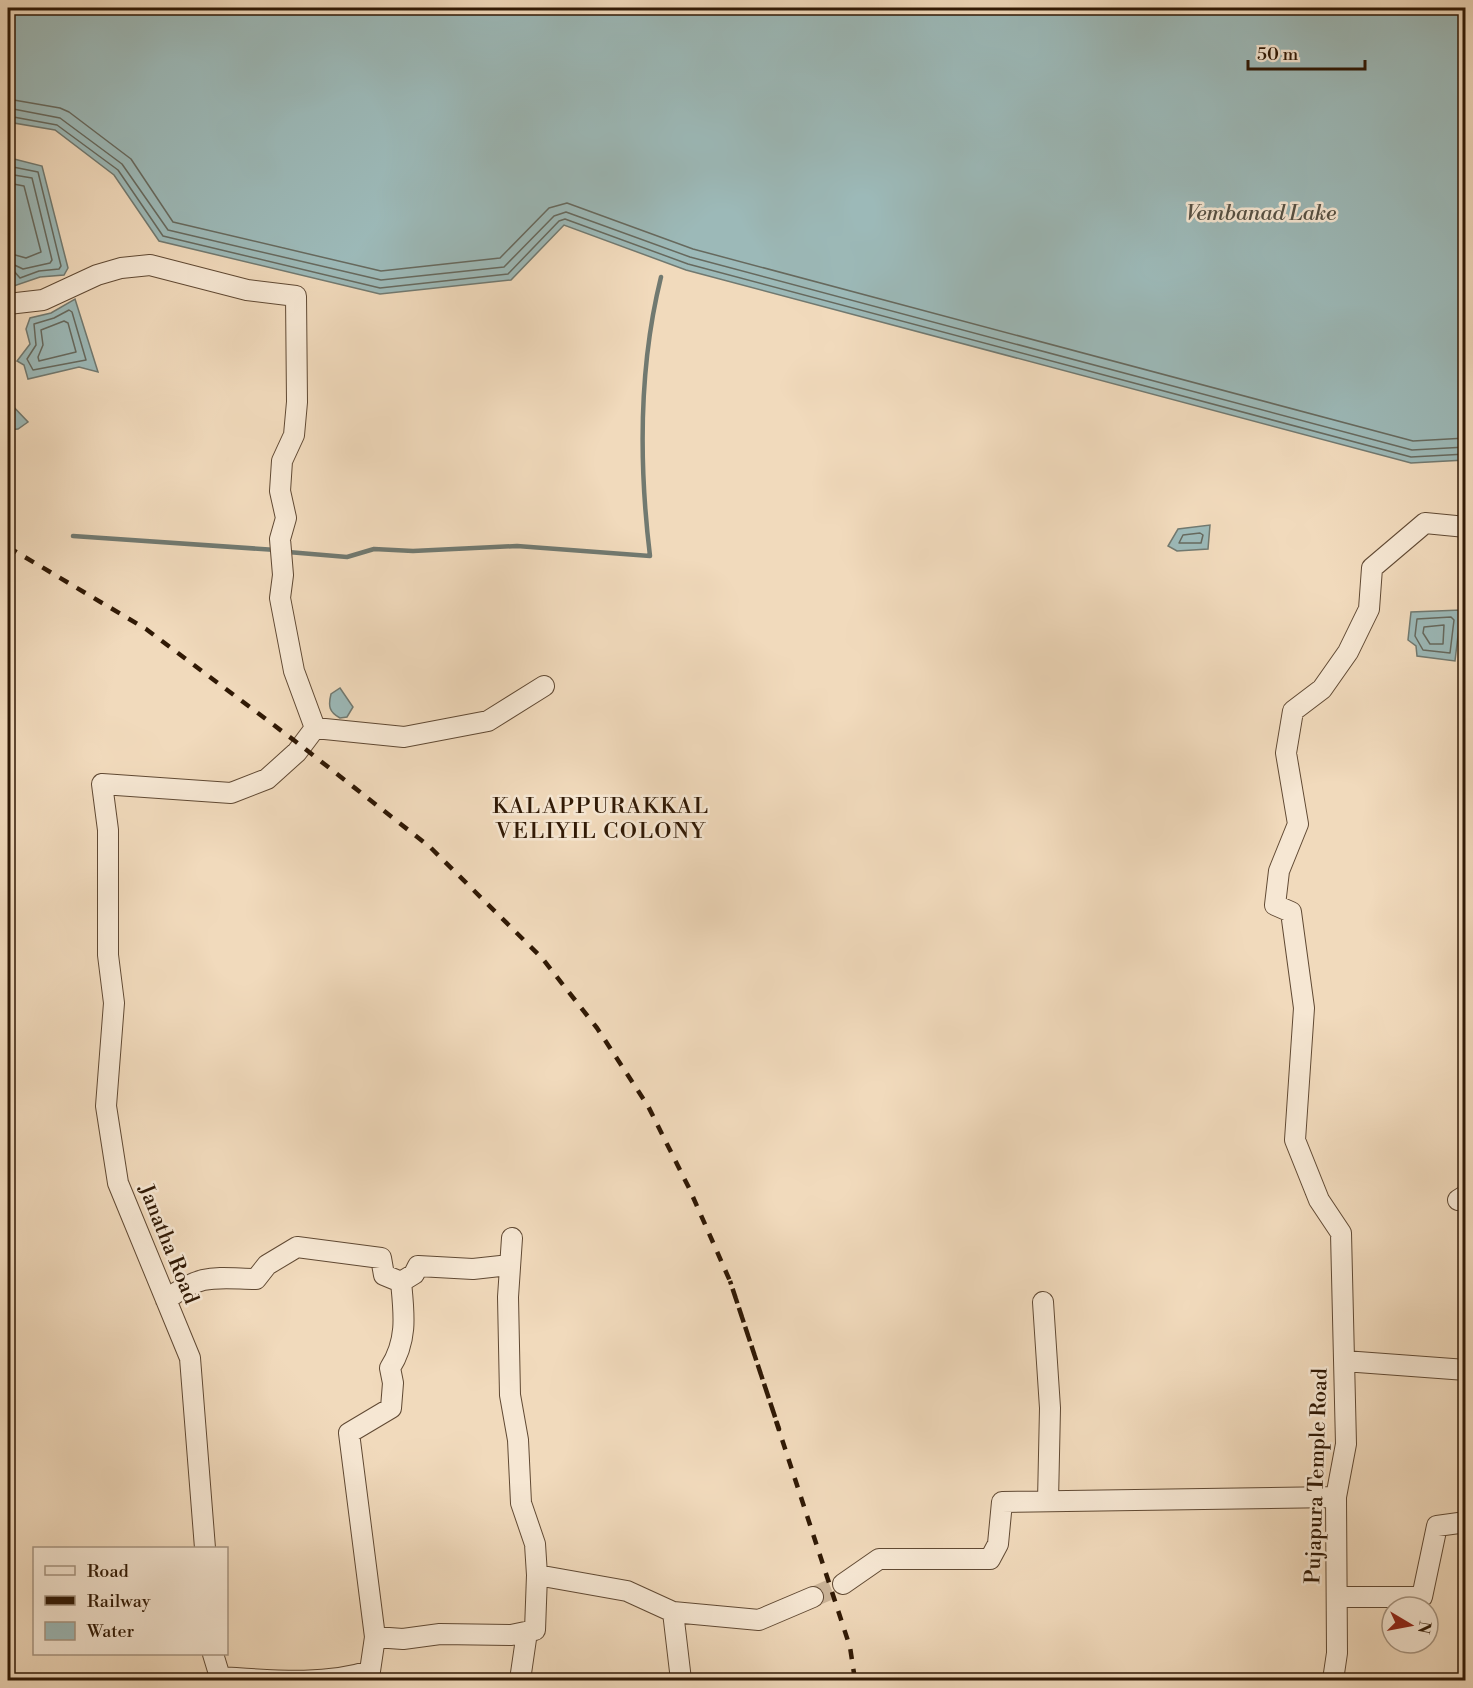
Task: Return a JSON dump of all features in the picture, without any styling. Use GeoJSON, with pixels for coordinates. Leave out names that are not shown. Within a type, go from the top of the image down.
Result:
{"type":"FeatureCollection","features":[{"type":"Feature","properties":{"kind":"street"},"geometry":{"type":"LineString","coordinates":[[8,304],[43,300],[97,276],[121,268],[150,264],[247,290],[296,296],[297,402],[294,435],[282,461],[280,491],[285,518],[281,550],[283,575],[279,598],[294,671],[315,728],[404,737],[488,721],[544,686]]}},
{"type":"Feature","properties":{"kind":"street","name":"Pujapura Temple Road"},"geometry":{"type":"LineString","coordinates":[[1333,1680],[1337,1653],[1336,1497],[1346,1444],[1341,1233],[1319,1200],[1295,1140],[1304,1008],[1291,912],[1275,905],[1279,871],[1298,824],[1286,753],[1293,711],[1322,689],[1348,652],[1369,609],[1372,568],[1425,523],[1466,527]]}},
{"type":"Feature","properties":{"kind":"street","name":"Janatha Road"},"geometry":{"type":"LineString","coordinates":[[205,1547],[190,1358],[118,1183],[106,1106],[114,1003],[108,955],[108,830],[102,784],[231,793],[267,779],[297,752],[315,728]]}},
{"type":"Feature","properties":{"kind":"street"},"geometry":{"type":"LineString","coordinates":[[375,1637],[403,1639],[440,1634],[511,1635],[535,1630],[537,1575],[535,1544],[521,1503],[518,1440],[510,1395],[508,1297],[512,1238]]}},
{"type":"Feature","properties":{"kind":"street"},"geometry":{"type":"LineString","coordinates":[[166,1300],[188,1284],[201,1280],[256,1279],[267,1264],[297,1247],[381,1258],[384,1275],[402,1282]]}},
{"type":"Feature","properties":{"kind":"street"},"geometry":{"type":"LineString","coordinates":[[402,1282],[414,1274],[418,1266],[473,1269],[510,1265]]}},
{"type":"Feature","properties":{"kind":"street"},"geometry":{"type":"LineString","coordinates":[[213,1655],[219,1679],[316,1679],[351,1677],[370,1671],[375,1637],[349,1433],[391,1408],[393,1383],[390,1368],[399,1354],[405,1325],[402,1282]]}},
{"type":"Feature","properties":{"kind":"street"},"geometry":{"type":"LineString","coordinates":[[1043,1302],[1050,1408],[1048,1501]]}},
{"type":"Feature","properties":{"kind":"street"},"geometry":{"type":"LineString","coordinates":[[1344,1360],[1466,1370]]}},
{"type":"Feature","properties":{"kind":"street"},"geometry":{"type":"LineString","coordinates":[[843,1584],[879,1559],[990,1559],[998,1544],[1002,1502],[1336,1497]]}},
{"type":"Feature","properties":{"kind":"street"},"geometry":{"type":"LineString","coordinates":[[1337,1597],[1422,1597],[1437,1526],[1466,1522]]}},
{"type":"Feature","properties":{"kind":"street"},"geometry":{"type":"LineString","coordinates":[[537,1575],[627,1591],[673,1612],[759,1620],[813,1597]]}},
{"type":"Feature","properties":{"kind":"street"},"geometry":{"type":"LineString","coordinates":[[673,1612],[681,1680]]}},
{"type":"Feature","properties":{"kind":"street"},"geometry":{"type":"LineString","coordinates":[[520,1680],[527,1632]]}},
{"type":"Feature","properties":{"kind":"water","name":"Vembanad Lake"},"geometry":{"type":"Polygon","coordinates":[[[8,8],[1465,8],[1465,460],[1411,463],[686,270],[564,225],[511,280],[380,294],[159,241],[114,175],[55,130],[8,122],[8,8]]]}},
{"type":"Feature","properties":{"kind":"water"},"geometry":{"type":"Polygon","coordinates":[[[14,159],[42,166],[68,268],[64,275],[40,277],[11,287],[12,278],[8,271],[8,160],[14,159]]]}},
{"type":"Feature","properties":{"kind":"water"},"geometry":{"type":"Polygon","coordinates":[[[75,299],[98,372],[79,367],[28,379],[24,365],[17,361],[30,344],[26,329],[30,318],[51,313],[75,299]]]}},
{"type":"Feature","properties":{"kind":"water"},"geometry":{"type":"Polygon","coordinates":[[[8,401],[28,422],[18,429],[8,430],[8,401]]]}},
{"type":"Feature","properties":{"kind":"water"},"geometry":{"type":"Polygon","coordinates":[[[1210,525],[1208,549],[1177,551],[1168,546],[1178,529],[1210,525]]]}},
{"type":"Feature","properties":{"kind":"water"},"geometry":{"type":"Polygon","coordinates":[[[1461,610],[1455,661],[1417,656],[1416,646],[1408,640],[1411,612],[1461,610]]]}},
{"type":"Feature","properties":{"kind":"water"},"geometry":{"type":"Polygon","coordinates":[[[340,688],[353,707],[347,717],[340,718],[330,708],[330,702],[331,694],[340,688]]]}},
{"type":"Feature","properties":{"kind":"waterway"},"geometry":{"type":"LineString","coordinates":[[288,552],[347,557],[374,549],[413,551],[517,546],[650,556],[644,487],[643,416],[648,345],[661,277]]}},
{"type":"Feature","properties":{"kind":"waterway"},"geometry":{"type":"LineString","coordinates":[[73,536],[276,550]]}},
{"type":"Feature","properties":{"kind":"tunnel"},"geometry":{"type":"LineString","coordinates":[[813,1597],[843,1584]]}},
{"type":"Feature","properties":{"kind":"railway"},"geometry":{"type":"LineString","coordinates":[[8,547],[146,629],[295,741],[430,847],[542,958],[597,1028],[648,1106],[689,1188],[730,1281],[779,1429],[730,1281]]}},
{"type":"Feature","properties":{"kind":"railway"},"geometry":{"type":"LineString","coordinates":[[776,1421],[850,1647],[855,1680]]}},
{"type":"Feature","properties":{"kind":"district","name":"KALAPPURAKKAL VELIYIL COLONY"},"geometry":{"type":"Point","coordinates":[601,818]}}]}
